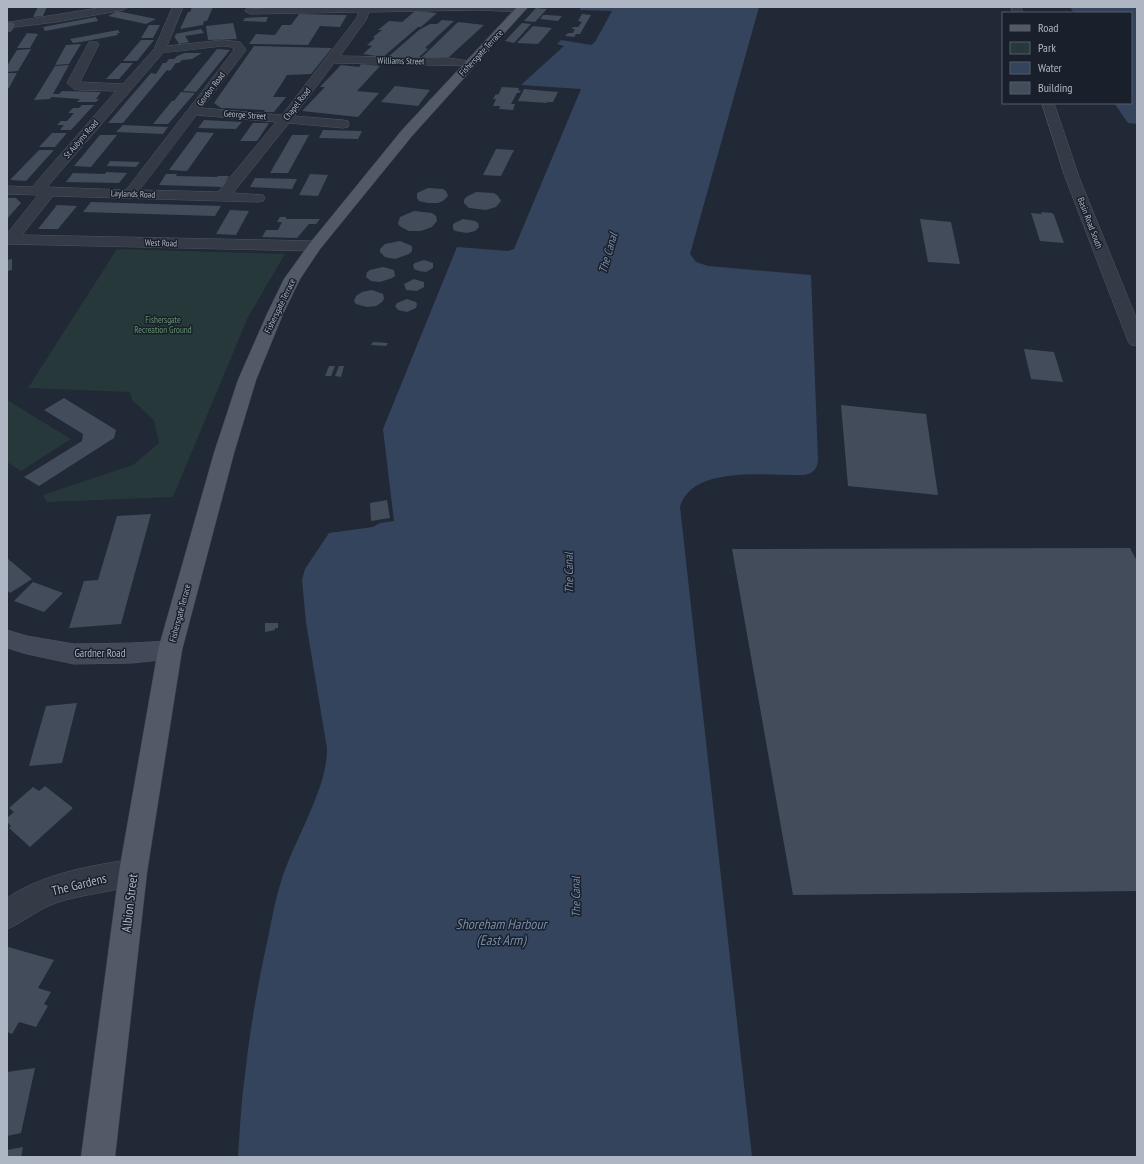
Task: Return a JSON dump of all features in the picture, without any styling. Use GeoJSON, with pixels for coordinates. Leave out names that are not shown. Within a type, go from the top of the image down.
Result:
{"type":"FeatureCollection","features":[{"type":"Feature","properties":{"kind":"main road","name":"Fishersgate Terrace"},"geometry":{"type":"LineString","coordinates":[[170,650],[224,453],[247,380],[278,307],[292,279],[315,246],[407,133],[522,8]]}},
{"type":"Feature","properties":{"kind":"main road","name":"Albion Street"},"geometry":{"type":"LineString","coordinates":[[98,1157],[133,872],[160,702],[170,650]]}},
{"type":"Feature","properties":{"kind":"street"},"geometry":{"type":"LineString","coordinates":[[8,27],[96,9],[123,7]]}},
{"type":"Feature","properties":{"kind":"street","name":"St Aubyns Road"},"geometry":{"type":"LineString","coordinates":[[9,239],[42,191],[159,50],[178,7]]}},
{"type":"Feature","properties":{"kind":"street"},"geometry":{"type":"LineString","coordinates":[[250,11],[364,8],[522,8]]}},
{"type":"Feature","properties":{"kind":"street","name":"Chapel Road"},"geometry":{"type":"LineString","coordinates":[[223,196],[362,20],[364,8]]}},
{"type":"Feature","properties":{"kind":"street"},"geometry":{"type":"LineString","coordinates":[[8,27],[16,13]]}},
{"type":"Feature","properties":{"kind":"street","name":"Gordon Road"},"geometry":{"type":"LineString","coordinates":[[130,194],[195,111],[240,48],[232,44],[223,43],[159,50]]}},
{"type":"Feature","properties":{"kind":"street"},"geometry":{"type":"LineString","coordinates":[[93,44],[73,83],[78,86],[126,88]]}},
{"type":"Feature","properties":{"kind":"street","name":"Williams Street"},"geometry":{"type":"LineString","coordinates":[[331,59],[432,61],[471,64]]}},
{"type":"Feature","properties":{"kind":"street","name":"Basin Road South"},"geometry":{"type":"LineString","coordinates":[[1048,104],[1072,177],[1137,341]]}},
{"type":"Feature","properties":{"kind":"street","name":"George Street"},"geometry":{"type":"LineString","coordinates":[[195,111],[343,124]]}},
{"type":"Feature","properties":{"kind":"street","name":"Laylands Road"},"geometry":{"type":"LineString","coordinates":[[7,190],[258,198]]}},
{"type":"Feature","properties":{"kind":"street","name":"West Road"},"geometry":{"type":"LineString","coordinates":[[9,239],[315,246]]}},
{"type":"Feature","properties":{"kind":"street","name":"Gardner Road"},"geometry":{"type":"LineString","coordinates":[[7,639],[26,645],[74,654],[132,653],[170,650]]}},
{"type":"Feature","properties":{"kind":"street","name":"The Gardens"},"geometry":{"type":"LineString","coordinates":[[7,915],[22,904],[55,888],[75,882],[133,872]]}},
{"type":"Feature","properties":{"kind":"green space","name":"Fishersgate Recreation Ground"},"geometry":{"type":"Polygon","coordinates":[[[117,249],[285,254],[248,317],[173,497],[47,502],[43,495],[133,465],[159,443],[154,420],[132,400],[130,392],[28,388],[117,249]]]}},
{"type":"Feature","properties":{"kind":"green space"},"geometry":{"type":"Polygon","coordinates":[[[7,400],[71,439],[21,471],[7,462],[7,400]]]}},
{"type":"Feature","properties":{"kind":"water","name":"Shoreham Harbour (East Arm)"},"geometry":{"type":"Polygon","coordinates":[[[581,7],[759,7],[690,254],[696,262],[708,266],[811,275],[818,460],[815,469],[809,474],[803,475],[752,474],[715,478],[699,484],[687,493],[680,507],[752,1157],[238,1157],[242,1095],[249,1041],[275,903],[286,866],[316,798],[326,764],[327,748],[306,622],[302,580],[305,569],[329,533],[373,527],[380,523],[394,521],[383,429],[457,247],[508,251],[514,249],[581,89],[521,85],[564,46],[557,44],[561,40],[591,45],[595,42],[612,11],[580,10],[581,7]]]}},
{"type":"Feature","properties":{"kind":"water"},"geometry":{"type":"Polygon","coordinates":[[[1070,7],[1137,7],[1137,124],[1128,123],[1115,104],[1132,104],[1132,12],[1073,12],[1070,7]]]}},
{"type":"Feature","properties":{"kind":"building"},"geometry":{"type":"Polygon","coordinates":[[[38,7],[47,7],[43,16],[33,17],[38,7]]]}},
{"type":"Feature","properties":{"kind":"building"},"geometry":{"type":"Polygon","coordinates":[[[192,7],[213,7],[207,21],[204,21],[203,25],[180,29],[188,12],[190,12],[192,7]]]}},
{"type":"Feature","properties":{"kind":"building"},"geometry":{"type":"Polygon","coordinates":[[[536,8],[547,9],[535,22],[524,21],[536,8]]]}},
{"type":"Feature","properties":{"kind":"building"},"geometry":{"type":"Polygon","coordinates":[[[117,11],[156,19],[146,24],[108,16],[117,11]]]}},
{"type":"Feature","properties":{"kind":"building"},"geometry":{"type":"Polygon","coordinates":[[[415,11],[437,13],[383,57],[363,54],[372,46],[367,45],[375,38],[373,37],[382,30],[378,30],[389,21],[402,22],[415,11]]]}},
{"type":"Feature","properties":{"kind":"building"},"geometry":{"type":"Polygon","coordinates":[[[299,14],[347,15],[340,27],[320,26],[308,45],[249,44],[256,34],[275,35],[282,25],[291,25],[299,14]]]}},
{"type":"Feature","properties":{"kind":"building"},"geometry":{"type":"Polygon","coordinates":[[[582,14],[591,15],[580,34],[576,34],[574,37],[565,36],[568,33],[573,33],[575,29],[572,29],[573,27],[578,27],[582,22],[578,21],[582,14]]]}},
{"type":"Feature","properties":{"kind":"building"},"geometry":{"type":"Polygon","coordinates":[[[543,15],[562,16],[558,21],[540,19],[543,15]]]}},
{"type":"Feature","properties":{"kind":"building"},"geometry":{"type":"Polygon","coordinates":[[[96,17],[98,21],[45,31],[43,27],[96,17]]]}},
{"type":"Feature","properties":{"kind":"building"},"geometry":{"type":"Polygon","coordinates":[[[268,17],[266,22],[243,21],[245,18],[268,17]]]}},
{"type":"Feature","properties":{"kind":"building"},"geometry":{"type":"Polygon","coordinates":[[[442,20],[454,21],[425,48],[428,49],[418,58],[388,57],[419,30],[430,24],[437,24],[442,20]]]}},
{"type":"Feature","properties":{"kind":"building"},"geometry":{"type":"Polygon","coordinates":[[[458,22],[484,25],[449,57],[421,58],[458,22]]]}},
{"type":"Feature","properties":{"kind":"building"},"geometry":{"type":"Polygon","coordinates":[[[233,23],[237,39],[208,40],[206,26],[233,23]]]}},
{"type":"Feature","properties":{"kind":"building"},"geometry":{"type":"Polygon","coordinates":[[[522,23],[531,24],[514,43],[505,41],[522,23]]]}},
{"type":"Feature","properties":{"kind":"building"},"geometry":{"type":"Polygon","coordinates":[[[149,25],[160,25],[153,38],[141,38],[149,25]]]}},
{"type":"Feature","properties":{"kind":"building"},"geometry":{"type":"Polygon","coordinates":[[[533,26],[552,28],[538,44],[517,43],[533,26]]]}},
{"type":"Feature","properties":{"kind":"building"},"geometry":{"type":"Polygon","coordinates":[[[201,29],[204,33],[185,36],[189,42],[179,44],[174,36],[176,36],[175,34],[201,29]]]}},
{"type":"Feature","properties":{"kind":"building"},"geometry":{"type":"Polygon","coordinates":[[[118,30],[120,33],[117,33],[118,35],[81,42],[73,43],[70,39],[118,30]]]}},
{"type":"Feature","properties":{"kind":"building"},"geometry":{"type":"Polygon","coordinates":[[[27,33],[38,34],[30,48],[17,48],[27,33]]]}},
{"type":"Feature","properties":{"kind":"building"},"geometry":{"type":"Polygon","coordinates":[[[141,40],[154,40],[137,61],[123,61],[141,40]]]}},
{"type":"Feature","properties":{"kind":"building"},"geometry":{"type":"Polygon","coordinates":[[[81,44],[69,64],[55,65],[66,45],[81,44]]]}},
{"type":"Feature","properties":{"kind":"building"},"geometry":{"type":"Polygon","coordinates":[[[254,46],[332,48],[311,74],[287,75],[273,97],[286,97],[274,112],[264,112],[265,110],[221,108],[214,103],[254,46]]]}},
{"type":"Feature","properties":{"kind":"building"},"geometry":{"type":"Polygon","coordinates":[[[31,49],[18,71],[7,72],[7,66],[17,50],[31,49]]]}},
{"type":"Feature","properties":{"kind":"building"},"geometry":{"type":"Polygon","coordinates":[[[217,49],[230,50],[196,92],[183,91],[217,49]]]}},
{"type":"Feature","properties":{"kind":"building"},"geometry":{"type":"Polygon","coordinates":[[[185,53],[202,53],[192,59],[182,60],[179,63],[176,63],[170,71],[167,70],[123,123],[108,123],[151,73],[156,74],[163,63],[166,63],[169,59],[174,59],[185,53]]]}},
{"type":"Feature","properties":{"kind":"building"},"geometry":{"type":"Polygon","coordinates":[[[121,63],[133,63],[119,79],[106,79],[121,63]]]}},
{"type":"Feature","properties":{"kind":"building"},"geometry":{"type":"Polygon","coordinates":[[[361,64],[380,66],[357,91],[379,93],[358,117],[302,111],[325,87],[320,87],[341,65],[359,67],[361,64]]]}},
{"type":"Feature","properties":{"kind":"building"},"geometry":{"type":"Polygon","coordinates":[[[69,65],[53,94],[59,94],[62,91],[101,92],[96,99],[99,99],[96,102],[77,102],[80,99],[51,97],[50,99],[34,100],[55,66],[69,65]]]}},
{"type":"Feature","properties":{"kind":"building"},"geometry":{"type":"Polygon","coordinates":[[[7,73],[17,73],[9,88],[7,88],[7,73]]]}},
{"type":"Feature","properties":{"kind":"building"},"geometry":{"type":"Polygon","coordinates":[[[395,86],[430,90],[418,106],[381,102],[395,86]]]}},
{"type":"Feature","properties":{"kind":"building"},"geometry":{"type":"Polygon","coordinates":[[[502,87],[519,88],[518,90],[521,91],[517,93],[511,104],[515,104],[513,110],[499,109],[500,106],[493,106],[496,99],[493,99],[496,94],[498,95],[502,87]]]}},
{"type":"Feature","properties":{"kind":"building"},"geometry":{"type":"Polygon","coordinates":[[[524,89],[558,92],[553,102],[518,101],[524,89]]]}},
{"type":"Feature","properties":{"kind":"building"},"geometry":{"type":"Polygon","coordinates":[[[181,92],[195,93],[168,124],[153,124],[172,101],[174,101],[181,92]]]}},
{"type":"Feature","properties":{"kind":"building"},"geometry":{"type":"Polygon","coordinates":[[[82,105],[94,105],[71,130],[60,130],[64,125],[57,125],[61,121],[67,121],[74,113],[68,113],[73,108],[79,108],[82,105]]]}},
{"type":"Feature","properties":{"kind":"building"},"geometry":{"type":"Polygon","coordinates":[[[204,120],[242,122],[236,129],[198,128],[204,120]]]}},
{"type":"Feature","properties":{"kind":"building"},"geometry":{"type":"Polygon","coordinates":[[[253,123],[269,123],[257,141],[240,141],[253,123]]]}},
{"type":"Feature","properties":{"kind":"building"},"geometry":{"type":"Polygon","coordinates":[[[123,125],[168,127],[163,134],[116,132],[123,125]]]}},
{"type":"Feature","properties":{"kind":"building"},"geometry":{"type":"Polygon","coordinates":[[[323,130],[362,131],[358,139],[319,138],[323,130]]]}},
{"type":"Feature","properties":{"kind":"building"},"geometry":{"type":"Polygon","coordinates":[[[197,132],[214,133],[187,171],[169,170],[197,132]]]}},
{"type":"Feature","properties":{"kind":"building"},"geometry":{"type":"Polygon","coordinates":[[[52,133],[67,133],[55,147],[39,147],[52,133]]]}},
{"type":"Feature","properties":{"kind":"building"},"geometry":{"type":"Polygon","coordinates":[[[100,135],[117,135],[91,167],[74,166],[100,135]]]}},
{"type":"Feature","properties":{"kind":"building"},"geometry":{"type":"Polygon","coordinates":[[[292,135],[309,135],[288,173],[270,173],[292,135]]]}},
{"type":"Feature","properties":{"kind":"building"},"geometry":{"type":"Polygon","coordinates":[[[496,149],[514,150],[501,176],[483,175],[496,149]]]}},
{"type":"Feature","properties":{"kind":"building"},"geometry":{"type":"Polygon","coordinates":[[[39,150],[54,150],[26,181],[10,180],[39,150]]]}},
{"type":"Feature","properties":{"kind":"building"},"geometry":{"type":"Polygon","coordinates":[[[110,161],[140,162],[136,167],[107,166],[110,161]]]}},
{"type":"Feature","properties":{"kind":"building"},"geometry":{"type":"Polygon","coordinates":[[[106,172],[127,173],[119,183],[66,182],[73,173],[105,174],[106,172]]]}},
{"type":"Feature","properties":{"kind":"building"},"geometry":{"type":"Polygon","coordinates":[[[166,174],[177,174],[176,176],[229,176],[223,187],[159,185],[166,174]]]}},
{"type":"Feature","properties":{"kind":"building"},"geometry":{"type":"Polygon","coordinates":[[[310,174],[328,175],[318,196],[299,195],[310,174]]]}},
{"type":"Feature","properties":{"kind":"building"},"geometry":{"type":"Polygon","coordinates":[[[255,178],[297,179],[292,189],[250,187],[255,178]]]}},
{"type":"Feature","properties":{"kind":"building"},"geometry":{"type":"Polygon","coordinates":[[[428,188],[443,189],[446,191],[448,196],[443,201],[438,203],[419,201],[417,198],[417,193],[428,188]]]}},
{"type":"Feature","properties":{"kind":"building"},"geometry":{"type":"Polygon","coordinates":[[[476,192],[494,193],[501,201],[496,207],[486,210],[469,208],[464,203],[464,200],[466,197],[476,192]]]}},
{"type":"Feature","properties":{"kind":"building"},"geometry":{"type":"Polygon","coordinates":[[[7,198],[16,198],[21,203],[7,219],[7,198]]]}},
{"type":"Feature","properties":{"kind":"building"},"geometry":{"type":"Polygon","coordinates":[[[91,202],[221,206],[215,216],[83,212],[91,202]]]}},
{"type":"Feature","properties":{"kind":"building"},"geometry":{"type":"Polygon","coordinates":[[[57,205],[77,206],[58,229],[38,229],[57,205]]]}},
{"type":"Feature","properties":{"kind":"building"},"geometry":{"type":"Polygon","coordinates":[[[230,210],[249,211],[236,235],[216,234],[230,210]]]}},
{"type":"Feature","properties":{"kind":"building"},"geometry":{"type":"Polygon","coordinates":[[[414,211],[432,213],[436,216],[437,221],[432,227],[421,231],[409,231],[398,224],[400,217],[414,211]]]}},
{"type":"Feature","properties":{"kind":"building"},"geometry":{"type":"Polygon","coordinates":[[[1041,212],[1052,213],[1054,215],[1064,243],[1040,241],[1031,213],[1042,214],[1041,212]]]}},
{"type":"Feature","properties":{"kind":"building"},"geometry":{"type":"Polygon","coordinates":[[[280,217],[286,217],[286,219],[320,219],[316,224],[309,224],[297,238],[262,237],[266,230],[278,230],[282,222],[277,222],[280,217]]]}},
{"type":"Feature","properties":{"kind":"building"},"geometry":{"type":"Polygon","coordinates":[[[463,219],[475,221],[478,223],[479,227],[475,231],[467,233],[455,231],[453,229],[453,224],[463,219]]]}},
{"type":"Feature","properties":{"kind":"building"},"geometry":{"type":"Polygon","coordinates":[[[920,219],[951,222],[960,264],[928,262],[920,219]]]}},
{"type":"Feature","properties":{"kind":"building"},"geometry":{"type":"Polygon","coordinates":[[[400,241],[412,246],[412,251],[409,254],[395,259],[385,257],[380,252],[380,249],[385,244],[400,241]]]}},
{"type":"Feature","properties":{"kind":"building"},"geometry":{"type":"Polygon","coordinates":[[[12,259],[12,270],[7,271],[7,260],[12,259]]]}},
{"type":"Feature","properties":{"kind":"building"},"geometry":{"type":"Polygon","coordinates":[[[424,260],[433,263],[433,268],[426,272],[414,269],[413,265],[415,263],[424,260]]]}},
{"type":"Feature","properties":{"kind":"building"},"geometry":{"type":"Polygon","coordinates":[[[383,267],[394,270],[395,276],[380,282],[371,281],[366,277],[367,272],[370,270],[383,267]]]}},
{"type":"Feature","properties":{"kind":"building"},"geometry":{"type":"Polygon","coordinates":[[[414,279],[424,282],[424,287],[417,291],[406,290],[404,284],[414,279]]]}},
{"type":"Feature","properties":{"kind":"building"},"geometry":{"type":"Polygon","coordinates":[[[372,290],[383,294],[384,299],[382,302],[376,306],[367,307],[356,304],[354,301],[356,296],[362,292],[372,290]]]}},
{"type":"Feature","properties":{"kind":"building"},"geometry":{"type":"Polygon","coordinates":[[[407,299],[416,302],[416,308],[407,312],[398,310],[395,306],[397,303],[407,299]]]}},
{"type":"Feature","properties":{"kind":"building"},"geometry":{"type":"Polygon","coordinates":[[[373,342],[388,343],[386,346],[371,345],[373,342]]]}},
{"type":"Feature","properties":{"kind":"building"},"geometry":{"type":"Polygon","coordinates":[[[1024,349],[1054,352],[1063,382],[1031,379],[1024,349]]]}},
{"type":"Feature","properties":{"kind":"building"},"geometry":{"type":"Polygon","coordinates":[[[329,366],[335,366],[331,376],[325,376],[329,366]]]}},
{"type":"Feature","properties":{"kind":"building"},"geometry":{"type":"Polygon","coordinates":[[[339,366],[344,366],[341,377],[335,376],[339,366]]]}},
{"type":"Feature","properties":{"kind":"building"},"geometry":{"type":"Polygon","coordinates":[[[64,398],[116,430],[114,438],[39,486],[24,477],[82,441],[83,434],[44,410],[64,398]]]}},
{"type":"Feature","properties":{"kind":"building"},"geometry":{"type":"Polygon","coordinates":[[[841,405],[926,414],[938,495],[848,486],[841,405]]]}},
{"type":"Feature","properties":{"kind":"building"},"geometry":{"type":"Polygon","coordinates":[[[387,500],[390,518],[371,521],[370,503],[387,500]]]}},
{"type":"Feature","properties":{"kind":"building"},"geometry":{"type":"Polygon","coordinates":[[[151,514],[121,624],[69,628],[84,581],[98,580],[117,516],[151,514]]]}},
{"type":"Feature","properties":{"kind":"building"},"geometry":{"type":"Polygon","coordinates":[[[1130,548],[1137,561],[1137,891],[793,895],[732,549],[1130,548]]]}},
{"type":"Feature","properties":{"kind":"building"},"geometry":{"type":"Polygon","coordinates":[[[7,558],[32,579],[10,593],[7,590],[7,558]]]}},
{"type":"Feature","properties":{"kind":"building"},"geometry":{"type":"Polygon","coordinates":[[[33,582],[63,593],[44,612],[14,601],[33,582]]]}},
{"type":"Feature","properties":{"kind":"building"},"geometry":{"type":"Polygon","coordinates":[[[265,623],[278,623],[278,628],[265,632],[265,623]]]}},
{"type":"Feature","properties":{"kind":"building"},"geometry":{"type":"Polygon","coordinates":[[[77,703],[62,763],[29,766],[46,706],[77,703]]]}},
{"type":"Feature","properties":{"kind":"building"},"geometry":{"type":"Polygon","coordinates":[[[45,786],[73,808],[30,847],[9,828],[11,826],[7,822],[7,818],[14,812],[9,808],[33,787],[39,791],[45,786]]]}},
{"type":"Feature","properties":{"kind":"building"},"geometry":{"type":"Polygon","coordinates":[[[8,947],[54,960],[38,988],[51,992],[44,1004],[48,1006],[36,1027],[19,1022],[12,1034],[7,1032],[8,947]]]}},
{"type":"Feature","properties":{"kind":"building"},"geometry":{"type":"Polygon","coordinates":[[[35,1068],[21,1133],[7,1136],[7,1072],[35,1068]]]}},
{"type":"Feature","properties":{"kind":"building"},"geometry":{"type":"Polygon","coordinates":[[[23,1147],[21,1157],[7,1157],[7,1150],[23,1147]]]}},
{"type":"Feature","properties":{"kind":"water label","name":"The Canal"},"geometry":{"type":"Point","coordinates":[608,253]}},
{"type":"Feature","properties":{"kind":"water label","name":"The Canal"},"geometry":{"type":"Point","coordinates":[569,573]}},
{"type":"Feature","properties":{"kind":"water label","name":"The Canal"},"geometry":{"type":"Point","coordinates":[576,897]}}]}
